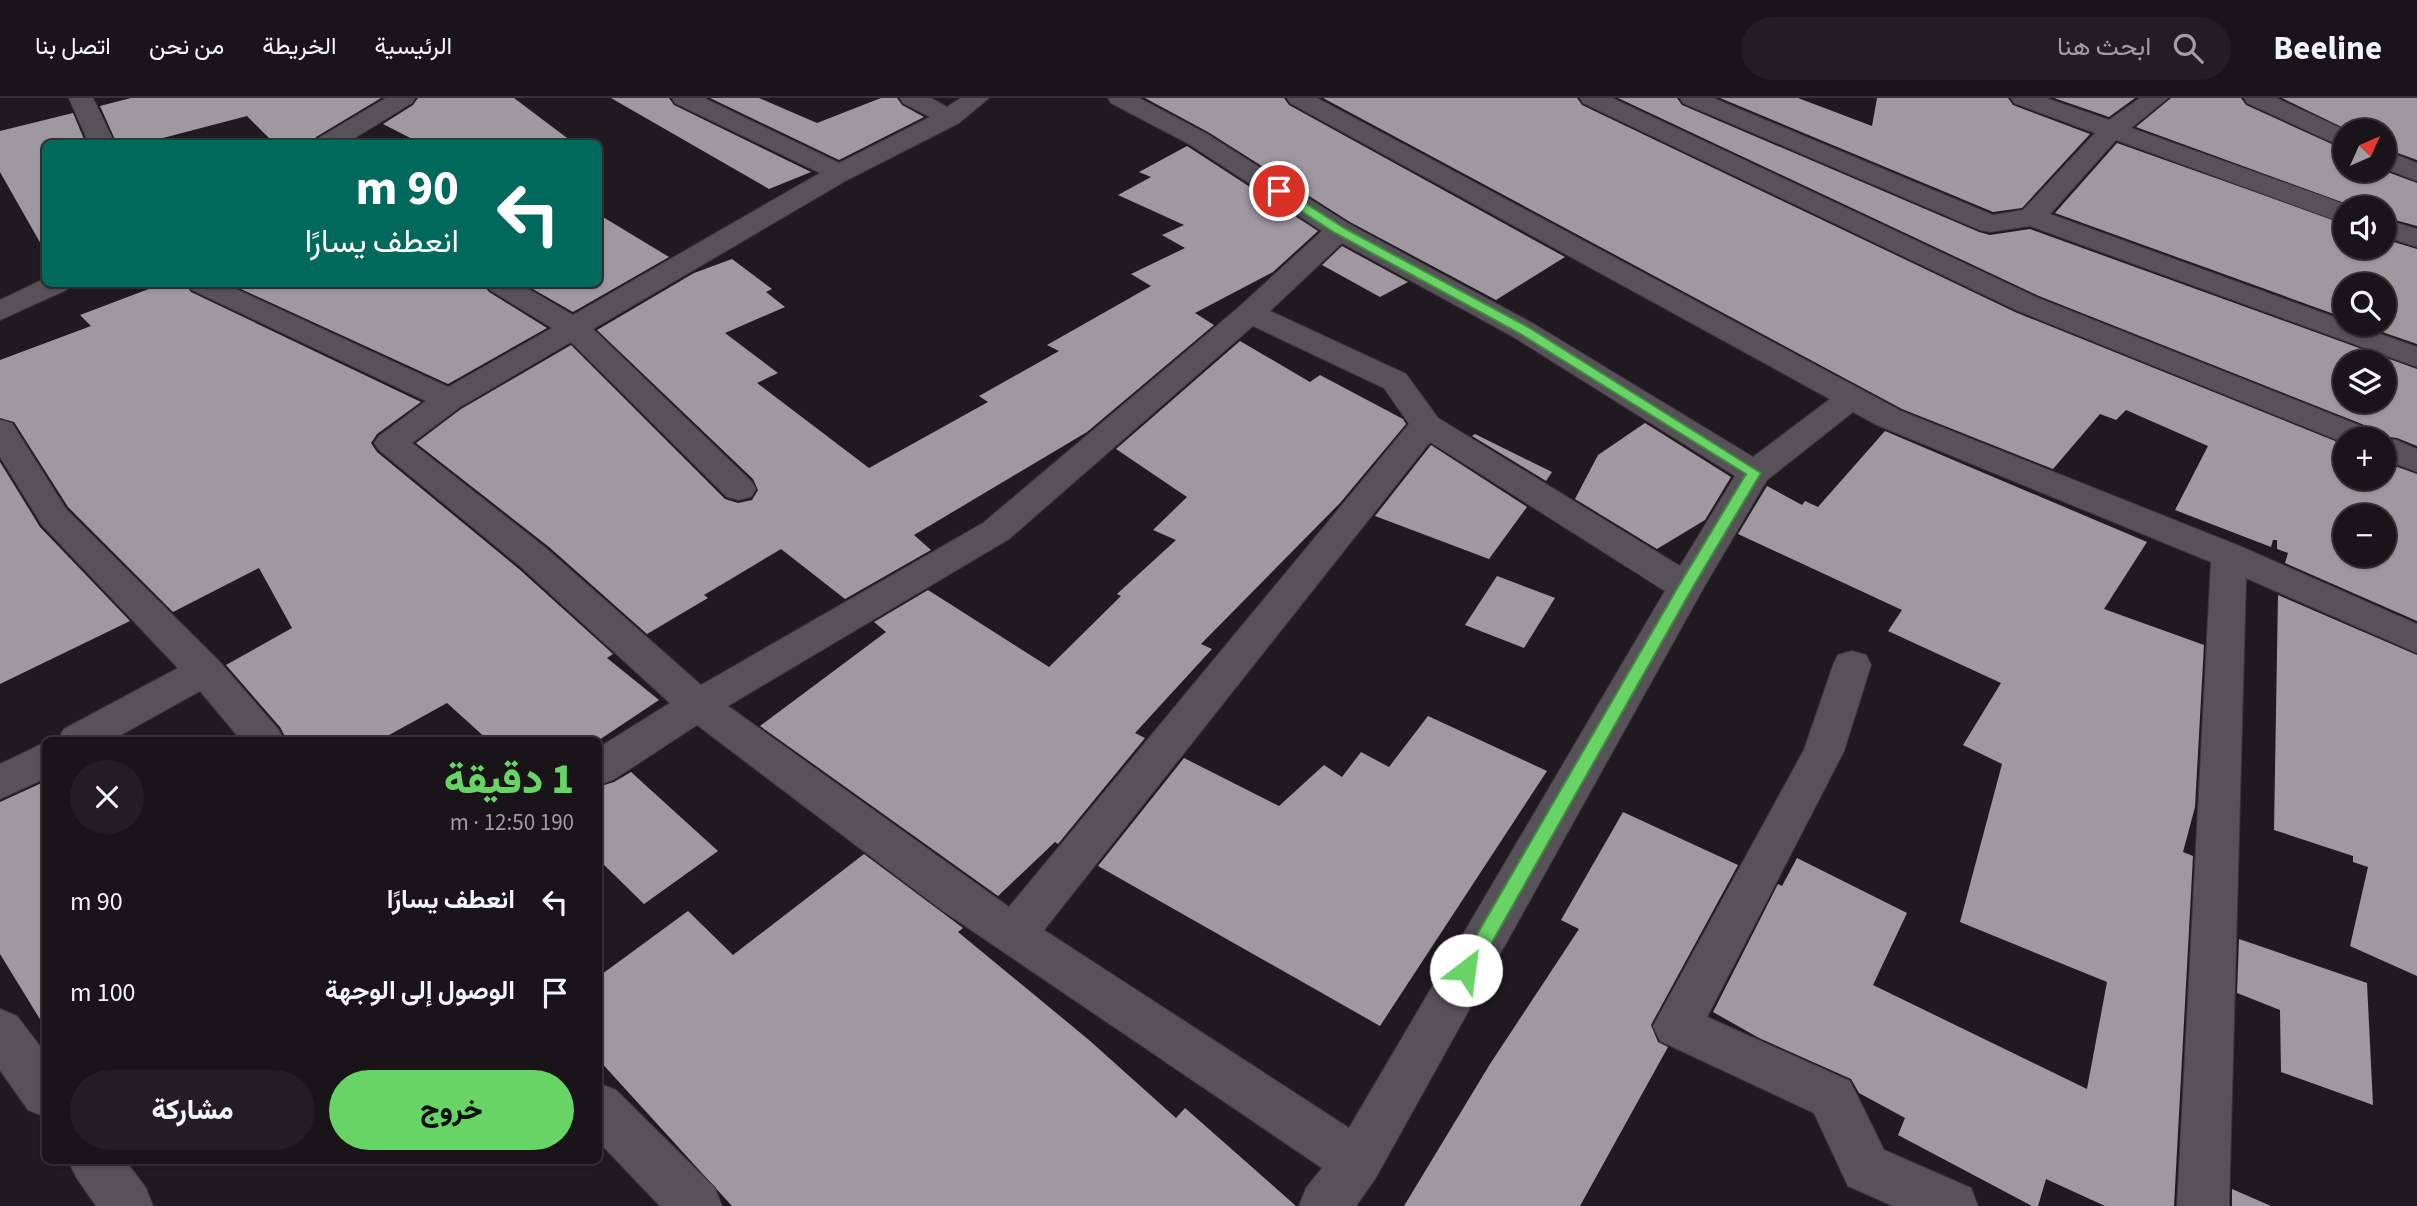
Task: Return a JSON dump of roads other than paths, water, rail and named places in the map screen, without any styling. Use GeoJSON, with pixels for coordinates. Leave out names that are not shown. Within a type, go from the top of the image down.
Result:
{"type":"FeatureCollection","features":[{"type":"Feature","properties":{"kind":"street"},"geometry":{"type":"LineString","coordinates":[[81,98],[100,140]]}},
{"type":"Feature","properties":{"kind":"street"},"geometry":{"type":"LineString","coordinates":[[684,98],[840,173]]}},
{"type":"Feature","properties":{"kind":"street"},"geometry":{"type":"LineString","coordinates":[[912,98],[950,118]]}},
{"type":"Feature","properties":{"kind":"street"},"geometry":{"type":"LineString","coordinates":[[977,98],[950,118],[840,173],[575,329],[433,393],[391,443],[534,558],[698,705],[959,898],[1357,1162]]}},
{"type":"Feature","properties":{"kind":"street"},"geometry":{"type":"LineString","coordinates":[[1120,98],[1198,139],[1339,230],[1524,330],[1754,473]]}},
{"type":"Feature","properties":{"kind":"street"},"geometry":{"type":"LineString","coordinates":[[1299,98],[1889,418],[2229,556],[2417,639]]}},
{"type":"Feature","properties":{"kind":"street"},"geometry":{"type":"LineString","coordinates":[[1592,98],[2027,304],[2334,427]]}},
{"type":"Feature","properties":{"kind":"street"},"geometry":{"type":"LineString","coordinates":[[1692,98],[1990,224],[2032,217],[2417,358]]}},
{"type":"Feature","properties":{"kind":"street"},"geometry":{"type":"LineString","coordinates":[[2023,98],[2333,210]]}},
{"type":"Feature","properties":{"kind":"street"},"geometry":{"type":"LineString","coordinates":[[2032,217],[2111,131],[2156,98]]}},
{"type":"Feature","properties":{"kind":"street"},"geometry":{"type":"LineString","coordinates":[[2256,98],[2333,134]]}},
{"type":"Feature","properties":{"kind":"street"},"geometry":{"type":"LineString","coordinates":[[332,140],[385,102]]}},
{"type":"Feature","properties":{"kind":"street"},"geometry":{"type":"LineString","coordinates":[[2396,163],[2417,173]]}},
{"type":"Feature","properties":{"kind":"street"},"geometry":{"type":"LineString","coordinates":[[602,766],[698,705],[996,531],[1250,313],[1339,230]]}},
{"type":"Feature","properties":{"kind":"street"},"geometry":{"type":"LineString","coordinates":[[2396,231],[2417,239]]}},
{"type":"Feature","properties":{"kind":"street"},"geometry":{"type":"LineString","coordinates":[[0,311],[50,287]]}},
{"type":"Feature","properties":{"kind":"street"},"geometry":{"type":"LineString","coordinates":[[208,287],[433,393]]}},
{"type":"Feature","properties":{"kind":"street"},"geometry":{"type":"LineString","coordinates":[[505,287],[575,329],[739,489]]}},
{"type":"Feature","properties":{"kind":"street"},"geometry":{"type":"LineString","coordinates":[[1250,313],[1395,381],[1426,425],[1685,587]]}},
{"type":"Feature","properties":{"kind":"street"},"geometry":{"type":"LineString","coordinates":[[1325,1206],[1357,1162],[1685,587],[1754,473],[1851,398]]}},
{"type":"Feature","properties":{"kind":"street"},"geometry":{"type":"LineString","coordinates":[[1013,934],[1426,425]]}},
{"type":"Feature","properties":{"kind":"street"},"geometry":{"type":"LineString","coordinates":[[0,430],[54,517],[205,671],[261,737]]}},
{"type":"Feature","properties":{"kind":"street"},"geometry":{"type":"LineString","coordinates":[[2396,452],[2417,461]]}},
{"type":"Feature","properties":{"kind":"street"},"geometry":{"type":"LineString","coordinates":[[2203,1206],[2229,556]]}},
{"type":"Feature","properties":{"kind":"street"},"geometry":{"type":"LineString","coordinates":[[1853,665],[1824,751],[1677,1026],[1832,1097],[1866,1168],[1952,1206]]}},
{"type":"Feature","properties":{"kind":"street"},"geometry":{"type":"LineString","coordinates":[[84,737],[205,671]]}},
{"type":"Feature","properties":{"kind":"street"},"geometry":{"type":"LineString","coordinates":[[0,783],[42,760]]}},
{"type":"Feature","properties":{"kind":"street"},"geometry":{"type":"LineString","coordinates":[[0,1031],[42,1089]]}},
{"type":"Feature","properties":{"kind":"street"},"geometry":{"type":"LineString","coordinates":[[602,1110],[696,1206]]}},
{"type":"Feature","properties":{"kind":"street"},"geometry":{"type":"LineString","coordinates":[[97,1164],[127,1206]]}}]}
